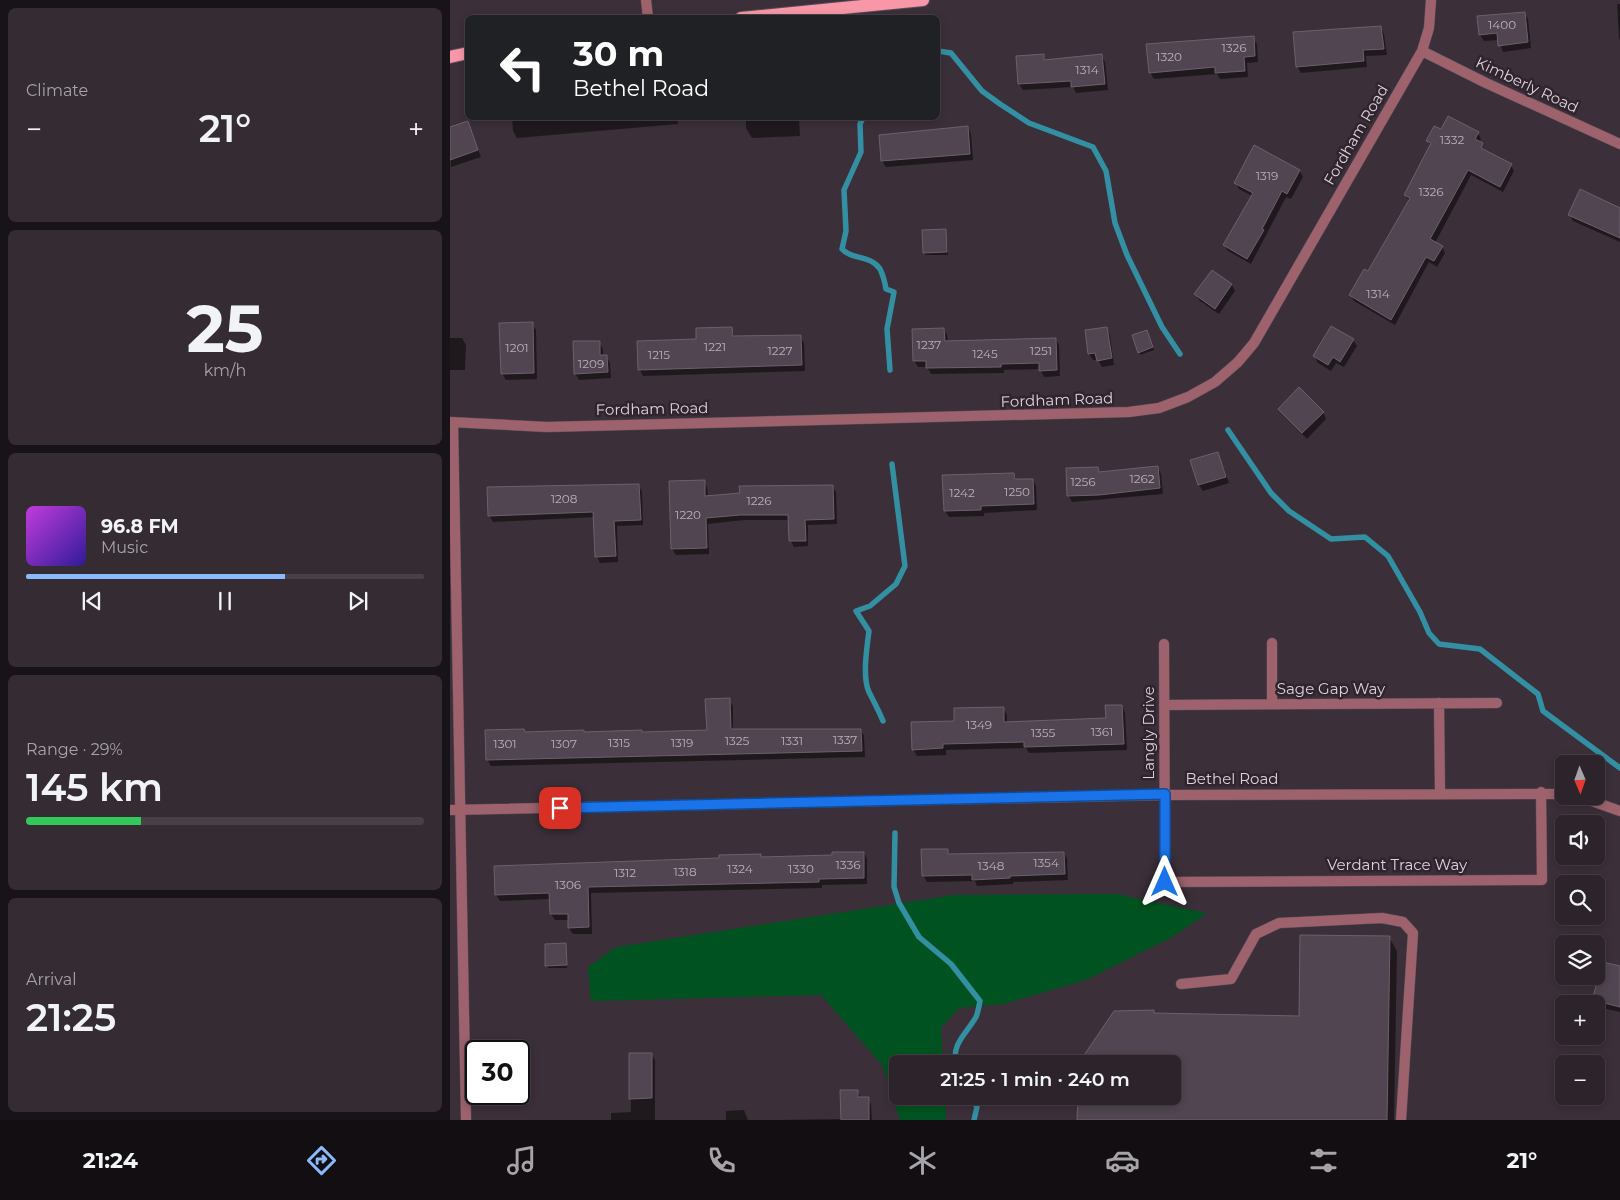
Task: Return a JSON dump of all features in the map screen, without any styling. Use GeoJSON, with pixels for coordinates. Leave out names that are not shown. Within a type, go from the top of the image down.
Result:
{"type":"FeatureCollection","features":[{"type":"Feature","properties":{"kind":"main road"},"geometry":{"type":"LineString","coordinates":[[771,15],[923,0]]}},
{"type":"Feature","properties":{"kind":"main road"},"geometry":{"type":"LineString","coordinates":[[450,57],[465,54]]}},
{"type":"Feature","properties":{"kind":"street"},"geometry":{"type":"LineString","coordinates":[[646,0],[648,15]]}},
{"type":"Feature","properties":{"kind":"street","name":"Fordham Road"},"geometry":{"type":"LineString","coordinates":[[452,422],[547,427],[1059,415],[1129,412],[1159,408],[1188,398],[1215,382],[1238,362],[1254,343],[1422,51],[1430,28],[1432,0]]}},
{"type":"Feature","properties":{"kind":"street","name":"Kimberly Road"},"geometry":{"type":"LineString","coordinates":[[1422,51],[1486,83],[1620,144]]}},
{"type":"Feature","properties":{"kind":"street"},"geometry":{"type":"LineString","coordinates":[[452,422],[455,810],[466,1120]]}},
{"type":"Feature","properties":{"kind":"street"},"geometry":{"type":"LineString","coordinates":[[1272,643],[1272,704]]}},
{"type":"Feature","properties":{"kind":"street","name":"Langly Drive"},"geometry":{"type":"LineString","coordinates":[[1164,644],[1165,882]]}},
{"type":"Feature","properties":{"kind":"street"},"geometry":{"type":"LineString","coordinates":[[1439,703],[1440,793]]}},
{"type":"Feature","properties":{"kind":"street","name":"Sage Gap Way"},"geometry":{"type":"LineString","coordinates":[[1164,705],[1497,703]]}},
{"type":"Feature","properties":{"kind":"street","name":"Verdant Trace Way"},"geometry":{"type":"LineString","coordinates":[[1165,882],[1542,880],[1541,792]]}},
{"type":"Feature","properties":{"kind":"street","name":"Bethel Road"},"geometry":{"type":"LineString","coordinates":[[455,810],[1165,794],[1555,793]]}},
{"type":"Feature","properties":{"kind":"street"},"geometry":{"type":"LineString","coordinates":[[1603,805],[1620,811]]}},
{"type":"Feature","properties":{"kind":"street"},"geometry":{"type":"LineString","coordinates":[[1181,984],[1231,979],[1256,934],[1279,924],[1382,918],[1404,922],[1413,933],[1401,1120]]}},
{"type":"Feature","properties":{"kind":"green space"},"geometry":{"type":"Polygon","coordinates":[[[1116,894],[1207,913],[1174,936],[1086,980],[1003,1004],[959,1008],[941,1028],[942,1055],[889,1055],[889,1085],[883,1066],[821,995],[591,1001],[588,967],[616,947],[954,895],[1116,894]]]}},
{"type":"Feature","properties":{"kind":"green space"},"geometry":{"type":"Polygon","coordinates":[[[895,1105],[945,1105],[946,1120],[900,1120],[895,1105]]]}},
{"type":"Feature","properties":{"kind":"building"},"geometry":{"type":"Polygon","coordinates":[[[1525,12],[1528,42],[1498,46],[1497,33],[1479,35],[1477,16],[1525,12]]]}},
{"type":"Feature","properties":{"kind":"building"},"geometry":{"type":"Polygon","coordinates":[[[1381,26],[1384,49],[1363,50],[1364,61],[1296,67],[1293,32],[1381,26]]]}},
{"type":"Feature","properties":{"kind":"building"},"geometry":{"type":"Polygon","coordinates":[[[1254,36],[1255,56],[1244,57],[1245,71],[1215,73],[1215,67],[1149,73],[1146,44],[1254,36]]]}},
{"type":"Feature","properties":{"kind":"building"},"geometry":{"type":"Polygon","coordinates":[[[1044,54],[1044,60],[1102,54],[1105,84],[1071,87],[1071,81],[1018,84],[1016,56],[1044,54]]]}},
{"type":"Feature","properties":{"kind":"building"},"geometry":{"type":"Polygon","coordinates":[[[1448,116],[1479,132],[1475,139],[1483,143],[1481,148],[1512,164],[1500,187],[1468,170],[1430,239],[1443,246],[1434,261],[1426,257],[1391,320],[1349,295],[1364,269],[1368,271],[1410,198],[1404,195],[1431,143],[1426,141],[1434,126],[1441,129],[1448,116]]]}},
{"type":"Feature","properties":{"kind":"building"},"geometry":{"type":"Polygon","coordinates":[[[468,121],[478,150],[450,160],[450,127],[468,121]]]}},
{"type":"Feature","properties":{"kind":"building"},"geometry":{"type":"Polygon","coordinates":[[[968,126],[970,154],[881,161],[879,135],[968,126]]]}},
{"type":"Feature","properties":{"kind":"building"},"geometry":{"type":"Polygon","coordinates":[[[1254,145],[1300,170],[1287,194],[1282,191],[1262,229],[1264,230],[1247,259],[1223,245],[1253,193],[1234,183],[1254,145]]]}},
{"type":"Feature","properties":{"kind":"building"},"geometry":{"type":"Polygon","coordinates":[[[1580,189],[1620,208],[1620,238],[1568,215],[1580,189]]]}},
{"type":"Feature","properties":{"kind":"building"},"geometry":{"type":"Polygon","coordinates":[[[946,229],[947,252],[923,253],[922,230],[946,229]]]}},
{"type":"Feature","properties":{"kind":"building"},"geometry":{"type":"Polygon","coordinates":[[[1212,270],[1232,284],[1215,309],[1194,294],[1212,270]]]}},
{"type":"Feature","properties":{"kind":"building"},"geometry":{"type":"Polygon","coordinates":[[[533,322],[534,373],[501,374],[499,323],[533,322]]]}},
{"type":"Feature","properties":{"kind":"building"},"geometry":{"type":"Polygon","coordinates":[[[1331,326],[1354,339],[1340,362],[1333,357],[1328,365],[1313,356],[1331,326]]]}},
{"type":"Feature","properties":{"kind":"building"},"geometry":{"type":"Polygon","coordinates":[[[732,327],[733,336],[801,335],[802,365],[638,370],[637,341],[696,339],[696,328],[732,327]]]}},
{"type":"Feature","properties":{"kind":"building"},"geometry":{"type":"Polygon","coordinates":[[[1107,327],[1112,358],[1097,361],[1095,353],[1088,354],[1085,330],[1107,327]]]}},
{"type":"Feature","properties":{"kind":"building"},"geometry":{"type":"Polygon","coordinates":[[[944,328],[945,341],[1056,338],[1057,370],[1039,371],[1039,363],[1001,364],[1001,367],[926,368],[926,361],[913,361],[912,329],[944,328]]]}},
{"type":"Feature","properties":{"kind":"building"},"geometry":{"type":"Polygon","coordinates":[[[1147,330],[1153,347],[1138,353],[1132,335],[1147,330]]]}},
{"type":"Feature","properties":{"kind":"building"},"geometry":{"type":"Polygon","coordinates":[[[573,341],[600,341],[600,355],[607,355],[608,372],[574,374],[573,341]]]}},
{"type":"Feature","properties":{"kind":"building"},"geometry":{"type":"Polygon","coordinates":[[[1299,387],[1324,412],[1302,433],[1278,409],[1299,387]]]}},
{"type":"Feature","properties":{"kind":"building"},"geometry":{"type":"Polygon","coordinates":[[[1218,452],[1226,477],[1198,485],[1190,460],[1218,452]]]}},
{"type":"Feature","properties":{"kind":"building"},"geometry":{"type":"Polygon","coordinates":[[[1158,466],[1160,488],[1099,495],[1067,496],[1066,468],[1098,467],[1099,472],[1158,466]]]}},
{"type":"Feature","properties":{"kind":"building"},"geometry":{"type":"Polygon","coordinates":[[[1014,473],[1015,479],[1033,479],[1034,504],[981,506],[981,510],[944,511],[942,475],[1014,473]]]}},
{"type":"Feature","properties":{"kind":"building"},"geometry":{"type":"Polygon","coordinates":[[[705,480],[705,496],[740,493],[739,486],[833,485],[834,519],[805,520],[806,541],[789,541],[788,515],[740,515],[706,518],[707,548],[671,549],[669,481],[705,480]]]}},
{"type":"Feature","properties":{"kind":"building"},"geometry":{"type":"Polygon","coordinates":[[[639,484],[641,520],[614,521],[616,556],[595,557],[593,512],[488,516],[487,487],[639,484]]]}},
{"type":"Feature","properties":{"kind":"building"},"geometry":{"type":"Polygon","coordinates":[[[730,698],[731,729],[861,729],[862,751],[486,760],[485,730],[524,729],[525,732],[584,730],[584,732],[642,730],[642,732],[707,730],[705,699],[730,698]]]}},
{"type":"Feature","properties":{"kind":"building"},"geometry":{"type":"Polygon","coordinates":[[[1105,705],[1122,705],[1124,744],[1024,747],[1024,742],[943,744],[943,748],[912,750],[911,722],[954,721],[954,708],[1004,707],[1004,722],[1106,718],[1105,705]]]}},
{"type":"Feature","properties":{"kind":"building"},"geometry":{"type":"Polygon","coordinates":[[[921,849],[948,849],[948,854],[1064,852],[1065,874],[1010,876],[1010,878],[972,880],[972,875],[922,876],[921,849]]]}},
{"type":"Feature","properties":{"kind":"building"},"geometry":{"type":"Polygon","coordinates":[[[832,852],[864,852],[864,878],[819,879],[819,882],[588,887],[589,927],[568,928],[568,914],[550,914],[549,893],[495,895],[494,866],[719,858],[719,855],[761,854],[761,857],[832,855],[832,852]]]}},
{"type":"Feature","properties":{"kind":"building"},"geometry":{"type":"Polygon","coordinates":[[[1300,935],[1390,936],[1387,1120],[1077,1120],[1078,1105],[1181,1105],[1181,1055],[1084,1055],[1114,1011],[1154,1010],[1154,1013],[1299,1016],[1300,935]]]}},
{"type":"Feature","properties":{"kind":"building"},"geometry":{"type":"Polygon","coordinates":[[[566,943],[567,965],[545,966],[545,944],[566,943]]]}},
{"type":"Feature","properties":{"kind":"building"},"geometry":{"type":"Polygon","coordinates":[[[1605,962],[1620,966],[1620,1007],[1605,1003],[1605,995],[1593,995],[1596,985],[1605,985],[1605,962]]]}},
{"type":"Feature","properties":{"kind":"building"},"geometry":{"type":"Polygon","coordinates":[[[629,1053],[652,1053],[652,1098],[629,1099],[629,1053]]]}},
{"type":"Feature","properties":{"kind":"building"},"geometry":{"type":"Polygon","coordinates":[[[840,1090],[858,1090],[858,1097],[869,1097],[869,1120],[841,1120],[840,1090]]]}},
{"type":"Feature","properties":{"kind":"waterway"},"geometry":{"type":"LineString","coordinates":[[940,51],[951,53],[982,91],[1029,123],[1093,147],[1106,171],[1115,223],[1127,255],[1162,327],[1180,354]]}},
{"type":"Feature","properties":{"kind":"waterway"},"geometry":{"type":"LineString","coordinates":[[862,120],[860,124],[861,152],[844,190],[846,231],[842,249],[851,255],[867,259],[876,265],[881,271],[886,289],[894,292],[887,329],[890,370]]}},
{"type":"Feature","properties":{"kind":"waterway"},"geometry":{"type":"LineString","coordinates":[[1228,430],[1271,493],[1289,511],[1331,539],[1365,537],[1388,556],[1420,612],[1429,633],[1439,644],[1480,649],[1538,694],[1543,711],[1620,768]]}},
{"type":"Feature","properties":{"kind":"waterway"},"geometry":{"type":"LineString","coordinates":[[883,721],[867,686],[866,662],[869,631],[856,611],[870,606],[896,584],[905,566],[892,464]]}},
{"type":"Feature","properties":{"kind":"waterway"},"geometry":{"type":"LineString","coordinates":[[895,833],[894,887],[899,903],[919,937],[951,964],[980,1001],[976,1017],[961,1039],[955,1055]]}},
{"type":"Feature","properties":{"kind":"waterway"},"geometry":{"type":"LineString","coordinates":[[974,1120],[977,1107],[976,1105]]}},
{"type":"Feature","properties":{"kind":"route"},"geometry":{"type":"LineString","coordinates":[[560,808],[1165,794],[1165,882]]}}]}
